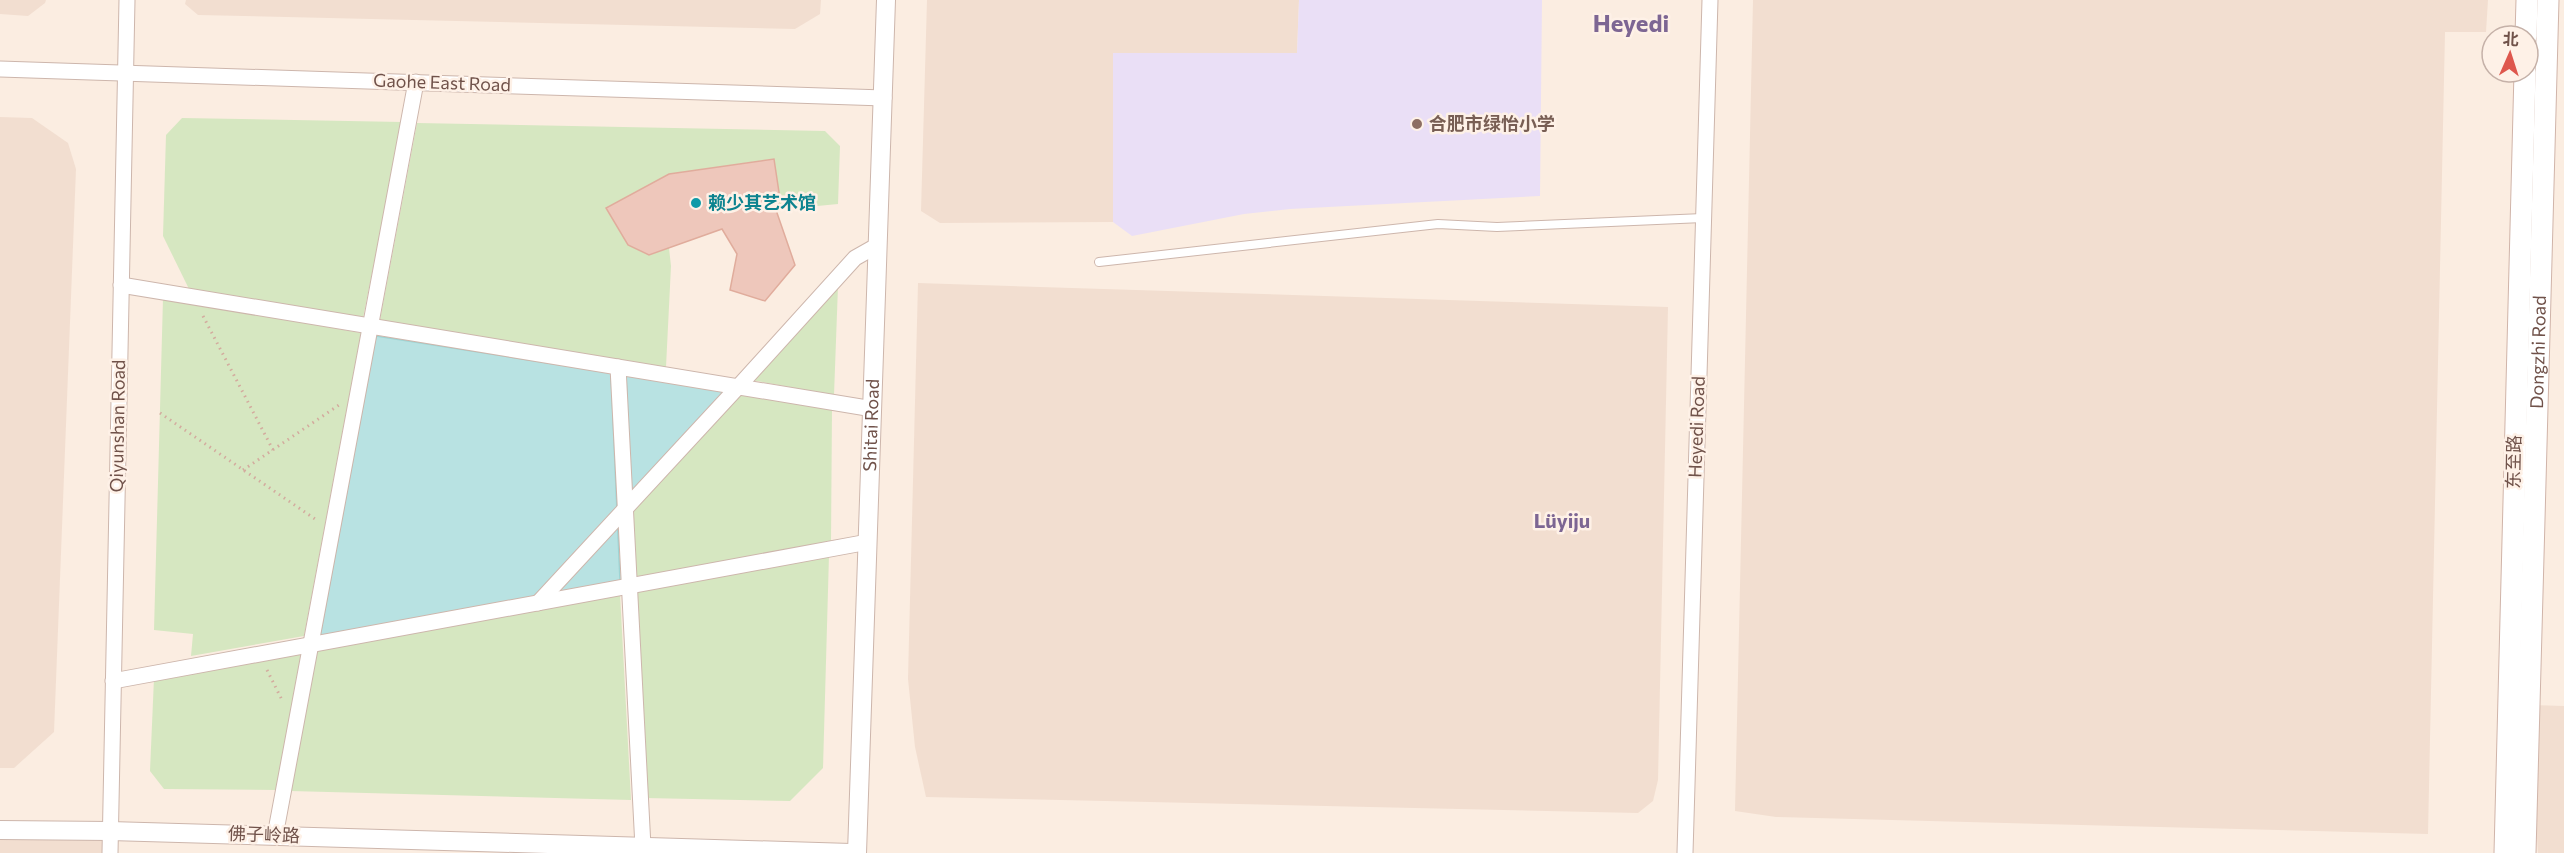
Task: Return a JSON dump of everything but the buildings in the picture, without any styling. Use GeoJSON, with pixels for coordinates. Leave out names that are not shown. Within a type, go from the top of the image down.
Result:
{"type":"FeatureCollection","features":[{"type":"Feature","properties":{"kind":"main road"},"geometry":{"type":"LineString","coordinates":[[2526,24],[2527,0]]}},
{"type":"Feature","properties":{"kind":"main road","name":"Dongzhi Road"},"geometry":{"type":"LineString","coordinates":[[2525,853],[2548,0]]}},
{"type":"Feature","properties":{"kind":"main road","name":"东至路"},"geometry":{"type":"LineString","coordinates":[[2505,853],[2525,84]]}},
{"type":"Feature","properties":{"kind":"street","name":"Qiyunshan Road"},"geometry":{"type":"LineString","coordinates":[[110,853],[127,0]]}},
{"type":"Feature","properties":{"kind":"street","name":"Shitai Road"},"geometry":{"type":"LineString","coordinates":[[857,853],[886,0]]}},
{"type":"Feature","properties":{"kind":"street","name":"Heyedi Road"},"geometry":{"type":"LineString","coordinates":[[1685,853],[1710,0]]}},
{"type":"Feature","properties":{"kind":"street","name":"Gaohe East Road"},"geometry":{"type":"LineString","coordinates":[[0,69],[125,71],[884,98]]}},
{"type":"Feature","properties":{"kind":"street"},"geometry":{"type":"LineString","coordinates":[[275,836],[416,82]]}},
{"type":"Feature","properties":{"kind":"street"},"geometry":{"type":"LineString","coordinates":[[538,603],[855,258],[878,245]]}},
{"type":"Feature","properties":{"kind":"street"},"geometry":{"type":"LineString","coordinates":[[121,285],[873,409]]}},
{"type":"Feature","properties":{"kind":"street"},"geometry":{"type":"LineString","coordinates":[[618,367],[643,847]]}},
{"type":"Feature","properties":{"kind":"street"},"geometry":{"type":"LineString","coordinates":[[113,681],[868,542]]}},
{"type":"Feature","properties":{"kind":"street","name":"佛子岭路"},"geometry":{"type":"LineString","coordinates":[[0,830],[110,831],[851,853]]}},
{"type":"Feature","properties":{"kind":"lane"},"geometry":{"type":"LineString","coordinates":[[1099,262],[1438,224],[1497,227],[1703,218]]}},
{"type":"Feature","properties":{"kind":"path"},"geometry":{"type":"LineString","coordinates":[[195,298],[215,343],[273,450]]}},
{"type":"Feature","properties":{"kind":"path"},"geometry":{"type":"LineString","coordinates":[[243,470],[349,399]]}},
{"type":"Feature","properties":{"kind":"path"},"geometry":{"type":"LineString","coordinates":[[160,413],[325,526]]}},
{"type":"Feature","properties":{"kind":"path"},"geometry":{"type":"LineString","coordinates":[[266,668],[285,707]]}},
{"type":"Feature","properties":{"kind":"shaded area"},"geometry":{"type":"Polygon","coordinates":[[[0,0],[46,0],[28,16],[0,14],[0,0]]]}},
{"type":"Feature","properties":{"kind":"shaded area"},"geometry":{"type":"Polygon","coordinates":[[[186,0],[821,0],[820,14],[795,29],[198,15],[185,4],[186,0]]]}},
{"type":"Feature","properties":{"kind":"shaded area"},"geometry":{"type":"Polygon","coordinates":[[[927,0],[1299,0],[1297,53],[1113,53],[1113,222],[940,223],[921,211],[927,0]]]}},
{"type":"Feature","properties":{"kind":"shaded area","name":"合肥市绿怡小学"},"geometry":{"type":"Polygon","coordinates":[[[1299,0],[1542,0],[1540,196],[1290,209],[1244,214],[1132,236],[1113,222],[1113,53],[1297,53],[1299,0]]]}},
{"type":"Feature","properties":{"kind":"shaded area"},"geometry":{"type":"Polygon","coordinates":[[[1753,0],[2488,0],[2486,24],[2480,24],[2480,32],[2445,32],[2428,834],[1776,817],[1735,811],[1753,0]]]}},
{"type":"Feature","properties":{"kind":"shaded area"},"geometry":{"type":"Polygon","coordinates":[[[0,117],[32,118],[68,143],[76,169],[54,732],[14,768],[0,768],[0,117]]]}},
{"type":"Feature","properties":{"kind":"shaded area"},"geometry":{"type":"Polygon","coordinates":[[[918,283],[1668,307],[1658,780],[1653,801],[1638,813],[926,797],[915,747],[908,679],[918,283]]]}},
{"type":"Feature","properties":{"kind":"shaded area"},"geometry":{"type":"Polygon","coordinates":[[[2528,705],[2564,706],[2564,853],[2538,853],[2528,705]]]}},
{"type":"Feature","properties":{"kind":"shaded area"},"geometry":{"type":"Polygon","coordinates":[[[0,830],[110,831],[110,853],[0,853],[0,830]]]}},
{"type":"Feature","properties":{"kind":"green space"},"geometry":{"type":"Polygon","coordinates":[[[182,118],[402,122],[363,318],[189,289],[163,236],[166,135],[182,118]]]}},
{"type":"Feature","properties":{"kind":"green space"},"geometry":{"type":"Polygon","coordinates":[[[417,123],[825,131],[840,146],[838,204],[776,210],[780,198],[773,159],[669,174],[606,208],[628,245],[649,255],[669,248],[671,266],[666,367],[380,320],[417,123]]]}},
{"type":"Feature","properties":{"kind":"green space"},"geometry":{"type":"Polygon","coordinates":[[[838,286],[834,395],[751,380],[838,286]]]}},
{"type":"Feature","properties":{"kind":"green space"},"geometry":{"type":"Polygon","coordinates":[[[163,298],[361,333],[304,636],[191,656],[193,634],[154,630],[163,298]]]}},
{"type":"Feature","properties":{"kind":"green space"},"geometry":{"type":"Polygon","coordinates":[[[737,392],[832,409],[831,542],[634,577],[631,505],[737,392]]]}},
{"type":"Feature","properties":{"kind":"green space"},"geometry":{"type":"Polygon","coordinates":[[[829,555],[823,768],[790,801],[645,798],[635,591],[829,555]]]}},
{"type":"Feature","properties":{"kind":"green space"},"geometry":{"type":"Polygon","coordinates":[[[620,594],[631,800],[290,791],[316,648],[620,594]]]}},
{"type":"Feature","properties":{"kind":"green space"},"geometry":{"type":"Polygon","coordinates":[[[302,652],[277,790],[164,789],[150,771],[154,678],[302,652]]]}},
{"type":"Feature","properties":{"kind":"water"},"geometry":{"type":"Polygon","coordinates":[[[376,336],[611,373],[620,581],[320,636],[376,336]]]}},
{"type":"Feature","properties":{"kind":"water"},"geometry":{"type":"Polygon","coordinates":[[[626,374],[730,390],[631,497],[626,374]]]}},
{"type":"Feature","properties":{"kind":"place","name":"合肥市绿怡小学"},"geometry":{"type":"Point","coordinates":[1417,124]}},
{"type":"Feature","properties":{"kind":"place","name":"赖少其艺术馆"},"geometry":{"type":"Point","coordinates":[696,203]}},
{"type":"Feature","properties":{"kind":"district","name":"Heyedi"},"geometry":{"type":"Point","coordinates":[1631,24]}},
{"type":"Feature","properties":{"kind":"district","name":"Lüyiju"},"geometry":{"type":"Point","coordinates":[1562,521]}}]}
